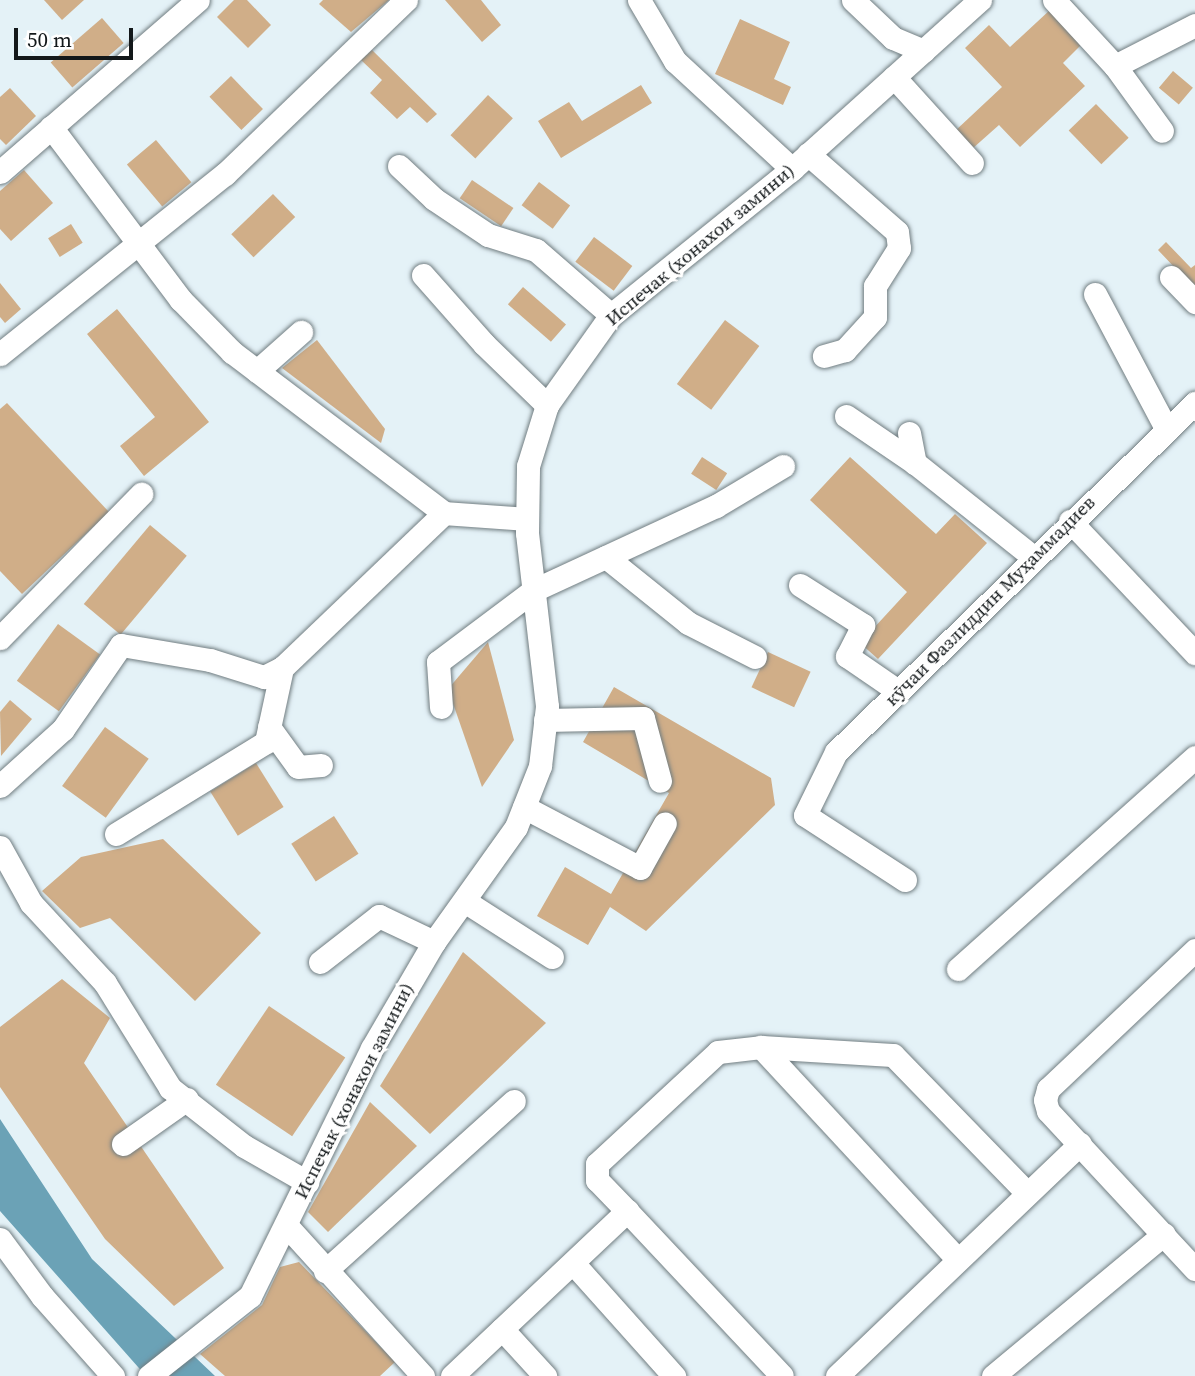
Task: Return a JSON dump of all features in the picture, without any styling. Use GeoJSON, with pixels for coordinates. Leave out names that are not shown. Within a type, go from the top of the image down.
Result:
{"type":"FeatureCollection","features":[{"type":"Feature","properties":{"kind":"street"},"geometry":{"type":"LineString","coordinates":[[0,172],[198,0]]}},
{"type":"Feature","properties":{"kind":"street"},"geometry":{"type":"LineString","coordinates":[[0,354],[225,174],[406,0]]}},
{"type":"Feature","properties":{"kind":"street"},"geometry":{"type":"LineString","coordinates":[[639,0],[674,61],[800,161],[897,232],[899,248],[875,286],[875,317],[845,349],[824,356]]}},
{"type":"Feature","properties":{"kind":"street"},"geometry":{"type":"LineString","coordinates":[[853,0],[893,38],[923,51]]}},
{"type":"Feature","properties":{"kind":"street","name":"Испечак (хонахои замини)"},"geometry":{"type":"LineString","coordinates":[[149,1376],[250,1296],[372,1048],[434,942],[466,902],[516,827],[540,766],[545,720],[527,519],[528,466],[547,405],[611,315],[800,161],[980,0]]}},
{"type":"Feature","properties":{"kind":"street"},"geometry":{"type":"LineString","coordinates":[[1054,0],[1115,66],[1162,131]]}},
{"type":"Feature","properties":{"kind":"street"},"geometry":{"type":"LineString","coordinates":[[1115,66],[1195,25]]}},
{"type":"Feature","properties":{"kind":"street"},"geometry":{"type":"LineString","coordinates":[[894,77],[972,163]]}},
{"type":"Feature","properties":{"kind":"street"},"geometry":{"type":"LineString","coordinates":[[51,127],[181,300],[257,371],[444,513],[527,519]]}},
{"type":"Feature","properties":{"kind":"street"},"geometry":{"type":"LineString","coordinates":[[399,166],[433,199],[488,235],[536,250],[611,315]]}},
{"type":"Feature","properties":{"kind":"street"},"geometry":{"type":"LineString","coordinates":[[424,275],[484,344],[547,405]]}},
{"type":"Feature","properties":{"kind":"street"},"geometry":{"type":"LineString","coordinates":[[1171,277],[1195,302]]}},
{"type":"Feature","properties":{"kind":"street"},"geometry":{"type":"LineString","coordinates":[[1095,294],[1167,429]]}},
{"type":"Feature","properties":{"kind":"street"},"geometry":{"type":"LineString","coordinates":[[257,371],[301,332]]}},
{"type":"Feature","properties":{"kind":"street","name":"кӯчаи Фазлиддин Муҳаммадиев"},"geometry":{"type":"LineString","coordinates":[[905,880],[805,815],[836,752],[1070,521],[1195,403]]}},
{"type":"Feature","properties":{"kind":"street"},"geometry":{"type":"LineString","coordinates":[[846,416],[915,463],[1033,557]]}},
{"type":"Feature","properties":{"kind":"street"},"geometry":{"type":"LineString","coordinates":[[909,433],[915,463]]}},
{"type":"Feature","properties":{"kind":"street"},"geometry":{"type":"LineString","coordinates":[[441,708],[438,662],[534,590],[716,506],[783,466]]}},
{"type":"Feature","properties":{"kind":"street"},"geometry":{"type":"LineString","coordinates":[[0,639],[141,494]]}},
{"type":"Feature","properties":{"kind":"street"},"geometry":{"type":"LineString","coordinates":[[0,786],[63,729],[121,645],[210,660],[264,677],[282,668],[444,513]]}},
{"type":"Feature","properties":{"kind":"street"},"geometry":{"type":"LineString","coordinates":[[1070,521],[1195,653]]}},
{"type":"Feature","properties":{"kind":"street"},"geometry":{"type":"LineString","coordinates":[[606,557],[688,623],[755,657]]}},
{"type":"Feature","properties":{"kind":"street"},"geometry":{"type":"LineString","coordinates":[[800,585],[863,625],[848,656],[898,691]]}},
{"type":"Feature","properties":{"kind":"street"},"geometry":{"type":"LineString","coordinates":[[116,834],[266,742],[282,668]]}},
{"type":"Feature","properties":{"kind":"street"},"geometry":{"type":"LineString","coordinates":[[545,720],[643,718],[660,781]]}},
{"type":"Feature","properties":{"kind":"street"},"geometry":{"type":"LineString","coordinates":[[269,727],[299,767],[321,765]]}},
{"type":"Feature","properties":{"kind":"street"},"geometry":{"type":"LineString","coordinates":[[958,970],[1195,757]]}},
{"type":"Feature","properties":{"kind":"street"},"geometry":{"type":"LineString","coordinates":[[524,807],[640,868],[665,823]]}},
{"type":"Feature","properties":{"kind":"street"},"geometry":{"type":"LineString","coordinates":[[0,846],[31,903],[105,983],[170,1088],[243,1146],[307,1182]]}},
{"type":"Feature","properties":{"kind":"street"},"geometry":{"type":"LineString","coordinates":[[466,902],[552,957]]}},
{"type":"Feature","properties":{"kind":"street"},"geometry":{"type":"LineString","coordinates":[[320,962],[379,916],[434,942]]}},
{"type":"Feature","properties":{"kind":"street"},"geometry":{"type":"LineString","coordinates":[[1195,950],[1048,1089],[1048,1111],[1195,1269]]}},
{"type":"Feature","properties":{"kind":"street"},"geometry":{"type":"LineString","coordinates":[[782,1376],[597,1180],[597,1164],[718,1052],[761,1047],[893,1055],[1027,1193]]}},
{"type":"Feature","properties":{"kind":"street"},"geometry":{"type":"LineString","coordinates":[[761,1047],[957,1259]]}},
{"type":"Feature","properties":{"kind":"street"},"geometry":{"type":"LineString","coordinates":[[123,1144],[187,1100]]}},
{"type":"Feature","properties":{"kind":"street"},"geometry":{"type":"LineString","coordinates":[[325,1271],[514,1101]]}},
{"type":"Feature","properties":{"kind":"street"},"geometry":{"type":"LineString","coordinates":[[837,1376],[1080,1144]]}},
{"type":"Feature","properties":{"kind":"street"},"geometry":{"type":"LineString","coordinates":[[452,1376],[627,1211]]}},
{"type":"Feature","properties":{"kind":"street"},"geometry":{"type":"LineString","coordinates":[[286,1225],[423,1376]]}},
{"type":"Feature","properties":{"kind":"street"},"geometry":{"type":"LineString","coordinates":[[993,1376],[1164,1234]]}},
{"type":"Feature","properties":{"kind":"street"},"geometry":{"type":"LineString","coordinates":[[0,1239],[42,1296],[113,1376]]}},
{"type":"Feature","properties":{"kind":"street"},"geometry":{"type":"LineString","coordinates":[[573,1263],[674,1376]]}},
{"type":"Feature","properties":{"kind":"street"},"geometry":{"type":"LineString","coordinates":[[0,1269],[42,1296]]}},
{"type":"Feature","properties":{"kind":"street"},"geometry":{"type":"LineString","coordinates":[[502,1329],[545,1376]]}},
{"type":"Feature","properties":{"kind":"shaded area"},"geometry":{"type":"Polygon","coordinates":[[[44,0],[84,0],[62,20],[44,0]]]}},
{"type":"Feature","properties":{"kind":"shaded area"},"geometry":{"type":"Polygon","coordinates":[[[234,0],[247,0],[271,25],[248,48],[217,17],[234,0]]]}},
{"type":"Feature","properties":{"kind":"shaded area"},"geometry":{"type":"Polygon","coordinates":[[[323,0],[389,0],[351,32],[319,4],[323,0]]]}},
{"type":"Feature","properties":{"kind":"shaded area"},"geometry":{"type":"Polygon","coordinates":[[[445,0],[481,0],[501,25],[482,42],[445,0]]]}},
{"type":"Feature","properties":{"kind":"shaded area"},"geometry":{"type":"Polygon","coordinates":[[[1051,9],[1083,43],[1063,63],[1085,86],[1020,147],[999,125],[972,149],[955,131],[1002,87],[965,48],[989,25],[1010,47],[1051,9]]]}},
{"type":"Feature","properties":{"kind":"shaded area"},"geometry":{"type":"Polygon","coordinates":[[[102,18],[124,43],[72,88],[51,63],[102,18]]]}},
{"type":"Feature","properties":{"kind":"shaded area"},"geometry":{"type":"Polygon","coordinates":[[[740,19],[790,42],[774,79],[791,87],[783,105],[715,74],[740,19]]]}},
{"type":"Feature","properties":{"kind":"shaded area"},"geometry":{"type":"Polygon","coordinates":[[[372,50],[437,114],[427,123],[410,107],[397,119],[370,93],[382,80],[361,60],[372,50]]]}},
{"type":"Feature","properties":{"kind":"shaded area"},"geometry":{"type":"Polygon","coordinates":[[[1173,71],[1193,88],[1179,105],[1159,88],[1173,71]]]}},
{"type":"Feature","properties":{"kind":"shaded area"},"geometry":{"type":"Polygon","coordinates":[[[231,76],[263,109],[241,130],[209,97],[231,76]]]}},
{"type":"Feature","properties":{"kind":"shaded area"},"geometry":{"type":"Polygon","coordinates":[[[641,85],[652,103],[561,158],[538,121],[569,102],[582,121],[641,85]]]}},
{"type":"Feature","properties":{"kind":"shaded area"},"geometry":{"type":"Polygon","coordinates":[[[10,88],[36,116],[6,145],[0,139],[0,97],[10,88]]]}},
{"type":"Feature","properties":{"kind":"shaded area"},"geometry":{"type":"Polygon","coordinates":[[[488,95],[513,118],[475,158],[450,135],[488,95]]]}},
{"type":"Feature","properties":{"kind":"shaded area"},"geometry":{"type":"Polygon","coordinates":[[[1096,104],[1129,138],[1101,164],[1069,130],[1096,104]]]}},
{"type":"Feature","properties":{"kind":"shaded area"},"geometry":{"type":"Polygon","coordinates":[[[156,140],[191,182],[162,207],[127,164],[156,140]]]}},
{"type":"Feature","properties":{"kind":"shaded area"},"geometry":{"type":"Polygon","coordinates":[[[24,170],[53,203],[11,241],[0,229],[0,191],[24,170]]]}},
{"type":"Feature","properties":{"kind":"shaded area"},"geometry":{"type":"Polygon","coordinates":[[[472,180],[513,208],[501,226],[460,198],[472,180]]]}},
{"type":"Feature","properties":{"kind":"shaded area"},"geometry":{"type":"Polygon","coordinates":[[[539,182],[570,205],[553,229],[522,205],[539,182]]]}},
{"type":"Feature","properties":{"kind":"shaded area"},"geometry":{"type":"Polygon","coordinates":[[[273,194],[295,217],[254,257],[231,234],[273,194]]]}},
{"type":"Feature","properties":{"kind":"shaded area"},"geometry":{"type":"Polygon","coordinates":[[[71,224],[83,243],[60,257],[48,238],[71,224]]]}},
{"type":"Feature","properties":{"kind":"shaded area"},"geometry":{"type":"Polygon","coordinates":[[[594,237],[632,266],[614,291],[575,262],[594,237]]]}},
{"type":"Feature","properties":{"kind":"shaded area"},"geometry":{"type":"Polygon","coordinates":[[[1166,242],[1191,268],[1195,265],[1195,289],[1158,250],[1166,242]]]}},
{"type":"Feature","properties":{"kind":"shaded area"},"geometry":{"type":"Polygon","coordinates":[[[0,283],[21,309],[5,323],[0,317],[0,283]]]}},
{"type":"Feature","properties":{"kind":"shaded area"},"geometry":{"type":"Polygon","coordinates":[[[523,287],[566,324],[551,342],[508,304],[523,287]]]}},
{"type":"Feature","properties":{"kind":"shaded area"},"geometry":{"type":"Polygon","coordinates":[[[117,309],[209,422],[144,476],[120,446],[155,417],[87,334],[117,309]]]}},
{"type":"Feature","properties":{"kind":"shaded area"},"geometry":{"type":"Polygon","coordinates":[[[725,320],[759,346],[711,410],[677,384],[725,320]]]}},
{"type":"Feature","properties":{"kind":"shaded area"},"geometry":{"type":"Polygon","coordinates":[[[317,340],[385,429],[381,443],[282,368],[317,340]]]}},
{"type":"Feature","properties":{"kind":"shaded area"},"geometry":{"type":"Polygon","coordinates":[[[7,403],[109,512],[22,594],[0,571],[0,409],[7,403]]]}},
{"type":"Feature","properties":{"kind":"shaded area"},"geometry":{"type":"Polygon","coordinates":[[[702,457],[727,473],[716,490],[691,474],[702,457]]]}},
{"type":"Feature","properties":{"kind":"shaded area"},"geometry":{"type":"Polygon","coordinates":[[[850,457],[936,534],[955,514],[987,543],[878,659],[860,643],[907,592],[810,500],[850,457]]]}},
{"type":"Feature","properties":{"kind":"shaded area"},"geometry":{"type":"Polygon","coordinates":[[[150,525],[187,556],[121,635],[84,604],[150,525]]]}},
{"type":"Feature","properties":{"kind":"shaded area"},"geometry":{"type":"Polygon","coordinates":[[[58,624],[100,655],[59,711],[17,681],[58,624]]]}},
{"type":"Feature","properties":{"kind":"shaded area"},"geometry":{"type":"Polygon","coordinates":[[[488,642],[514,740],[482,787],[448,689],[488,642]]]}},
{"type":"Feature","properties":{"kind":"shaded area"},"geometry":{"type":"Polygon","coordinates":[[[768,652],[811,672],[794,707],[752,687],[768,652]]]}},
{"type":"Feature","properties":{"kind":"shaded area"},"geometry":{"type":"Polygon","coordinates":[[[614,687],[771,778],[775,805],[646,931],[610,907],[588,945],[537,916],[565,867],[611,894],[669,793],[583,742],[614,687]]]}},
{"type":"Feature","properties":{"kind":"shaded area"},"geometry":{"type":"Polygon","coordinates":[[[10,700],[32,719],[1,756],[0,712],[10,700]]]}},
{"type":"Feature","properties":{"kind":"shaded area"},"geometry":{"type":"Polygon","coordinates":[[[105,727],[149,759],[106,818],[62,786],[105,727]]]}},
{"type":"Feature","properties":{"kind":"shaded area"},"geometry":{"type":"Polygon","coordinates":[[[256,763],[284,807],[238,836],[210,792],[256,763]]]}},
{"type":"Feature","properties":{"kind":"shaded area"},"geometry":{"type":"Polygon","coordinates":[[[334,816],[359,854],[316,882],[291,844],[334,816]]]}},
{"type":"Feature","properties":{"kind":"shaded area"},"geometry":{"type":"Polygon","coordinates":[[[163,839],[261,933],[195,1001],[110,918],[80,928],[42,891],[81,857],[163,839]]]}},
{"type":"Feature","properties":{"kind":"shaded area"},"geometry":{"type":"Polygon","coordinates":[[[463,952],[546,1023],[430,1134],[380,1086],[463,952]]]}},
{"type":"Feature","properties":{"kind":"shaded area"},"geometry":{"type":"Polygon","coordinates":[[[62,979],[110,1018],[84,1063],[224,1268],[174,1306],[105,1239],[0,1087],[0,1027],[62,979]]]}},
{"type":"Feature","properties":{"kind":"shaded area"},"geometry":{"type":"Polygon","coordinates":[[[269,1006],[345,1057],[292,1136],[216,1085],[269,1006]]]}},
{"type":"Feature","properties":{"kind":"shaded area"},"geometry":{"type":"Polygon","coordinates":[[[370,1102],[417,1146],[328,1232],[308,1212],[370,1102]]]}},
{"type":"Feature","properties":{"kind":"shaded area"},"geometry":{"type":"Polygon","coordinates":[[[299,1262],[395,1362],[380,1376],[225,1376],[200,1354],[262,1305],[280,1267],[299,1262]]]}},
{"type":"Feature","properties":{"kind":"water"},"geometry":{"type":"Polygon","coordinates":[[[0,1119],[92,1259],[215,1376],[146,1376],[0,1211],[0,1119]]]}}]}
